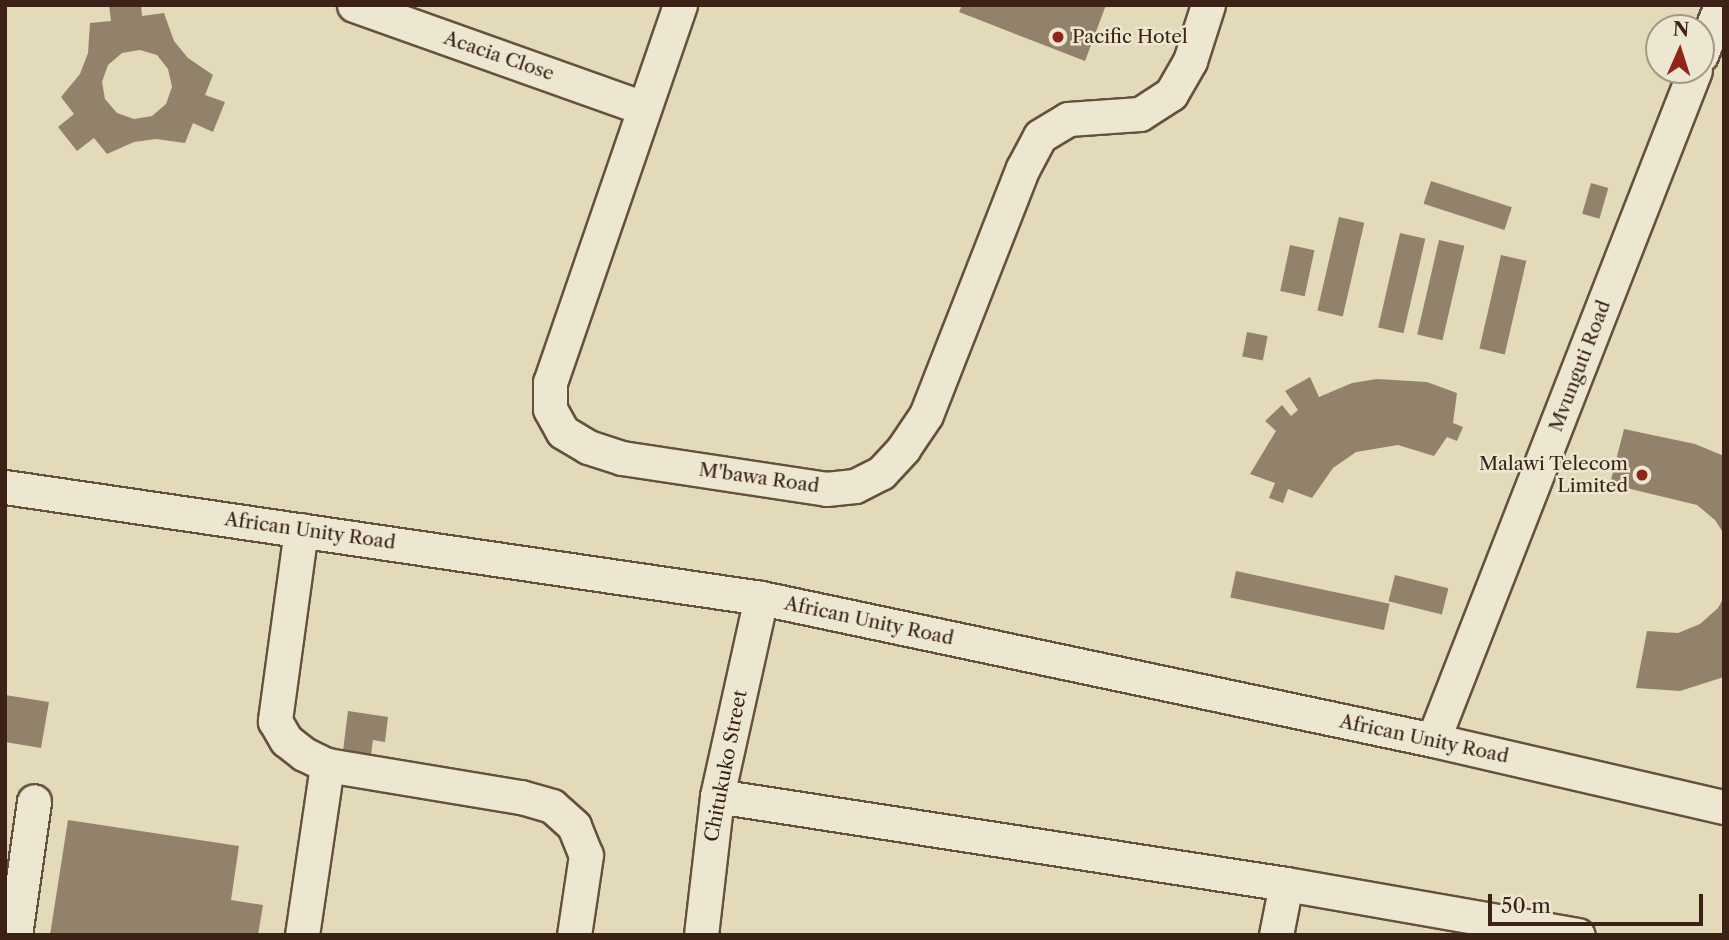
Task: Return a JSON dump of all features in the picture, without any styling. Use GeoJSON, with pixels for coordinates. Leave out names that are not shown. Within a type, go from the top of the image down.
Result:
{"type":"FeatureCollection","features":[{"type":"Feature","properties":{"kind":"street","name":"Acacia Close"},"geometry":{"type":"LineString","coordinates":[[354,5],[643,108]]}},
{"type":"Feature","properties":{"kind":"street","name":"M'bawa Road"},"geometry":{"type":"LineString","coordinates":[[680,5],[550,382],[550,409],[563,432],[587,447],[622,458],[826,489],[855,486],[881,472],[904,449],[926,415],[1023,168],[1040,136],[1068,119],[1140,114],[1171,94],[1190,61],[1208,5]]}},
{"type":"Feature","properties":{"kind":"street","name":"Mvunguti Road"},"geometry":{"type":"LineString","coordinates":[[1433,740],[1690,84]]}},
{"type":"Feature","properties":{"kind":"street","name":"African Unity Road"},"geometry":{"type":"LineString","coordinates":[[5,487],[761,598],[1433,740],[1724,807]]}},
{"type":"Feature","properties":{"kind":"street"},"geometry":{"type":"LineString","coordinates":[[301,530],[275,721],[286,740],[304,754],[327,765],[521,797],[552,806],[574,826],[586,855],[574,935]]}},
{"type":"Feature","properties":{"kind":"street","name":"Chitukuko Street"},"geometry":{"type":"LineString","coordinates":[[701,935],[717,796],[761,598]]}},
{"type":"Feature","properties":{"kind":"street"},"geometry":{"type":"LineString","coordinates":[[302,935],[327,765]]}},
{"type":"Feature","properties":{"kind":"street"},"geometry":{"type":"LineString","coordinates":[[717,796],[1286,884],[1578,935]]}},
{"type":"Feature","properties":{"kind":"street"},"geometry":{"type":"LineString","coordinates":[[15,935],[34,801]]}},
{"type":"Feature","properties":{"kind":"street"},"geometry":{"type":"LineString","coordinates":[[1276,935],[1286,884]]}},
{"type":"Feature","properties":{"kind":"building"},"geometry":{"type":"Polygon","coordinates":[[[109,5],[141,5],[142,16],[164,13],[174,41],[188,58],[213,75],[205,95],[225,102],[213,132],[193,123],[185,143],[156,139],[134,142],[107,154],[94,138],[77,151],[58,127],[74,114],[61,97],[80,74],[88,53],[90,23],[111,21],[109,5]],[[140,50],[122,53],[108,65],[102,82],[105,99],[117,113],[134,119],[152,116],[166,104],[172,87],[168,69],[157,55],[140,50]]]}},
{"type":"Feature","properties":{"kind":"building","name":"Pacific Hotel"},"geometry":{"type":"Polygon","coordinates":[[[962,5],[1106,5],[1085,61],[959,12],[962,5]]]}},
{"type":"Feature","properties":{"kind":"building"},"geometry":{"type":"Polygon","coordinates":[[[1431,181],[1512,207],[1504,230],[1424,204],[1431,181]]]}},
{"type":"Feature","properties":{"kind":"building"},"geometry":{"type":"Polygon","coordinates":[[[1591,183],[1608,188],[1599,219],[1582,214],[1591,183]]]}},
{"type":"Feature","properties":{"kind":"building"},"geometry":{"type":"Polygon","coordinates":[[[1339,217],[1364,223],[1343,316],[1317,311],[1339,217]]]}},
{"type":"Feature","properties":{"kind":"building"},"geometry":{"type":"Polygon","coordinates":[[[1400,233],[1425,239],[1404,333],[1378,328],[1400,233]]]}},
{"type":"Feature","properties":{"kind":"building"},"geometry":{"type":"Polygon","coordinates":[[[1439,240],[1464,246],[1443,340],[1417,335],[1439,240]]]}},
{"type":"Feature","properties":{"kind":"building"},"geometry":{"type":"Polygon","coordinates":[[[1290,245],[1314,250],[1305,296],[1280,291],[1290,245]]]}},
{"type":"Feature","properties":{"kind":"building"},"geometry":{"type":"Polygon","coordinates":[[[1501,255],[1526,261],[1505,354],[1479,349],[1501,255]]]}},
{"type":"Feature","properties":{"kind":"building"},"geometry":{"type":"Polygon","coordinates":[[[1247,332],[1268,336],[1263,361],[1242,357],[1247,332]]]}},
{"type":"Feature","properties":{"kind":"building"},"geometry":{"type":"Polygon","coordinates":[[[1310,377],[1319,397],[1352,383],[1377,379],[1427,382],[1457,393],[1453,423],[1463,427],[1457,441],[1447,437],[1434,456],[1398,445],[1356,452],[1333,468],[1312,498],[1288,489],[1283,503],[1269,498],[1275,483],[1250,474],[1276,431],[1265,421],[1282,405],[1291,416],[1298,410],[1285,391],[1310,377]]]}},
{"type":"Feature","properties":{"kind":"building"},"geometry":{"type":"Polygon","coordinates":[[[1624,429],[1695,444],[1724,456],[1724,534],[1715,520],[1697,505],[1610,484],[1624,429]]]}},
{"type":"Feature","properties":{"kind":"building"},"geometry":{"type":"Polygon","coordinates":[[[1236,571],[1390,604],[1384,630],[1230,597],[1236,571]]]}},
{"type":"Feature","properties":{"kind":"building"},"geometry":{"type":"Polygon","coordinates":[[[1395,575],[1448,588],[1442,615],[1388,601],[1395,575]]]}},
{"type":"Feature","properties":{"kind":"building"},"geometry":{"type":"Polygon","coordinates":[[[1724,597],[1724,677],[1680,691],[1636,688],[1647,631],[1678,633],[1700,624],[1718,608],[1724,597]]]}},
{"type":"Feature","properties":{"kind":"building"},"geometry":{"type":"Polygon","coordinates":[[[5,695],[49,702],[41,748],[5,742],[5,695]]]}},
{"type":"Feature","properties":{"kind":"building"},"geometry":{"type":"Polygon","coordinates":[[[348,711],[388,717],[385,742],[373,740],[371,755],[343,751],[348,711]]]}},
{"type":"Feature","properties":{"kind":"building"},"geometry":{"type":"Polygon","coordinates":[[[68,820],[239,846],[231,900],[263,905],[258,935],[50,935],[68,820]]]}},
{"type":"Feature","properties":{"kind":"place","name":"Pacific Hotel"},"geometry":{"type":"Point","coordinates":[1058,37]}},
{"type":"Feature","properties":{"kind":"place","name":"Malawi Telecom Limited"},"geometry":{"type":"Point","coordinates":[1642,475]}}]}
